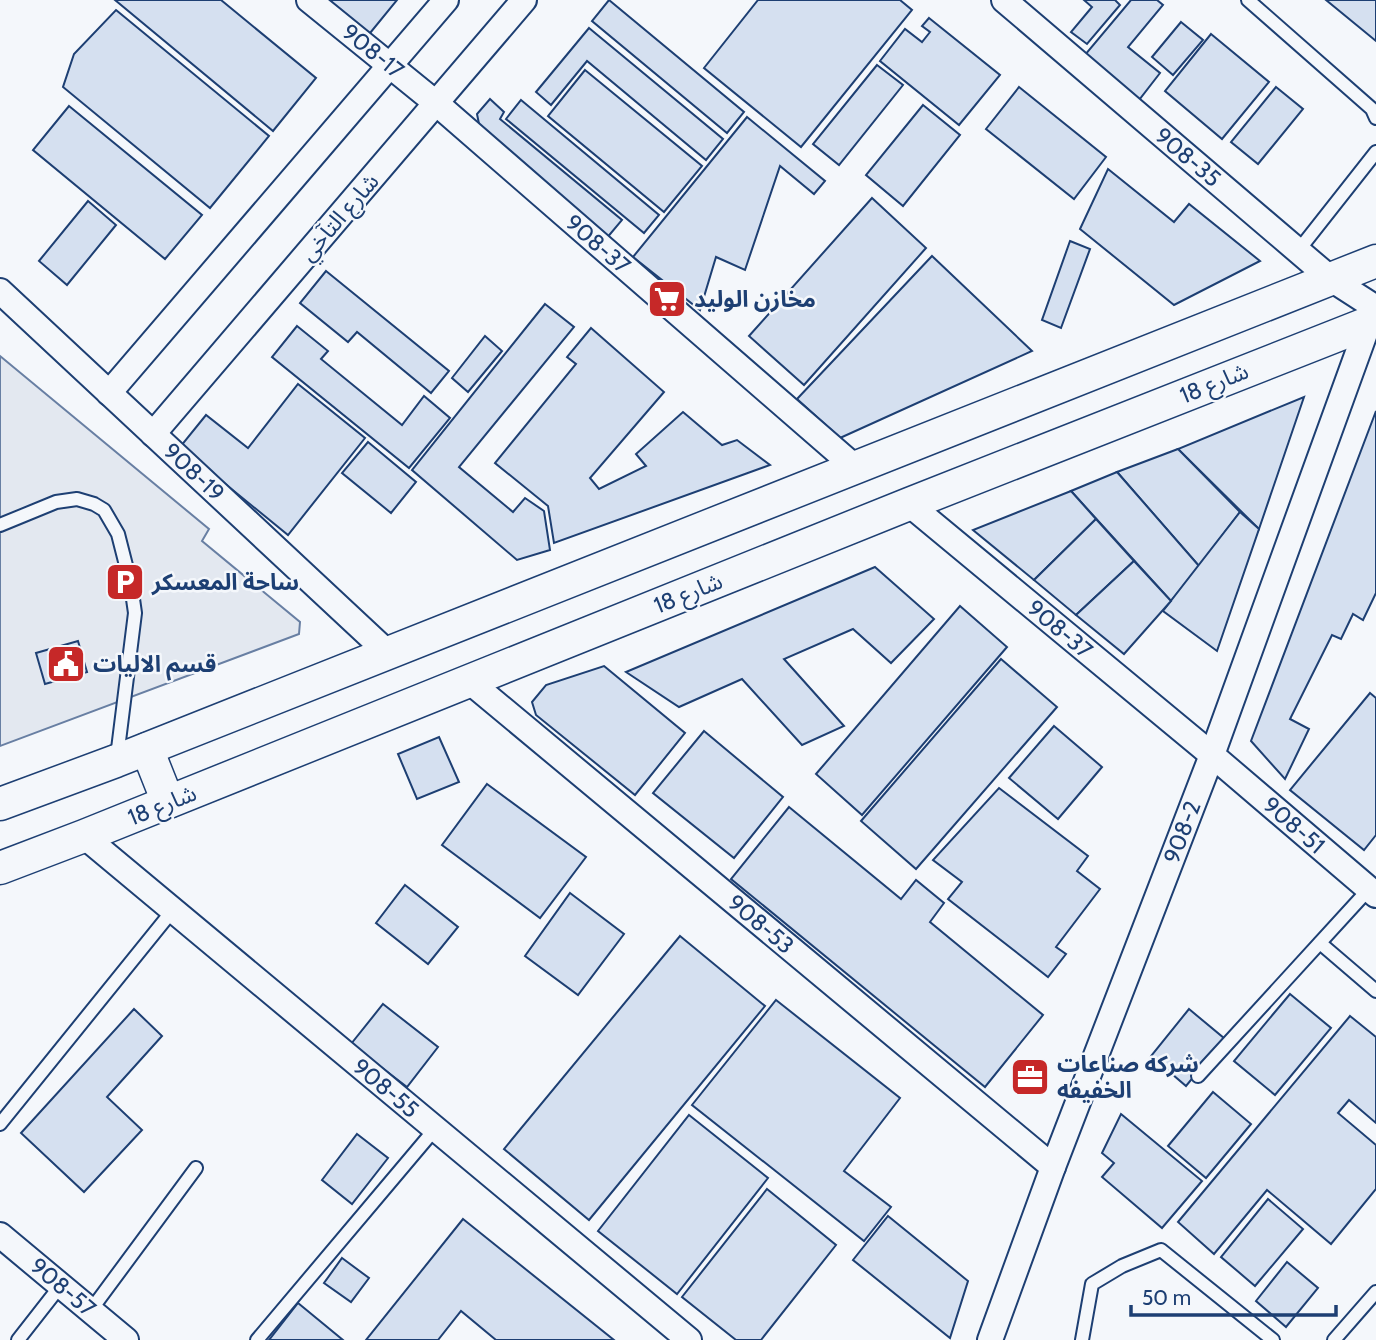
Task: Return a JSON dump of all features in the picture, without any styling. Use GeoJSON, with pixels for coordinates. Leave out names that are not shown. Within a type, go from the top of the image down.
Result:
{"type":"FeatureCollection","features":[{"type":"Feature","properties":{"kind":"street","name":"908-17"},"geometry":{"type":"LineString","coordinates":[[309,0],[436,103]]}},
{"type":"Feature","properties":{"kind":"street"},"geometry":{"type":"LineString","coordinates":[[109,393],[446,0]]}},
{"type":"Feature","properties":{"kind":"street","name":"شارع التآخي"},"geometry":{"type":"LineString","coordinates":[[153,434],[524,0]]}},
{"type":"Feature","properties":{"kind":"street","name":"908-35"},"geometry":{"type":"LineString","coordinates":[[1004,0],[1374,317]]}},
{"type":"Feature","properties":{"kind":"street","name":"908-37"},"geometry":{"type":"LineString","coordinates":[[436,103],[856,468]]}},
{"type":"Feature","properties":{"kind":"street"},"geometry":{"type":"LineString","coordinates":[[0,804],[147,749],[1376,261]]}},
{"type":"Feature","properties":{"kind":"street","name":"908-19"},"geometry":{"type":"LineString","coordinates":[[0,291],[388,653]]}},
{"type":"Feature","properties":{"kind":"street"},"geometry":{"type":"LineString","coordinates":[[0,309],[24,314]]}},
{"type":"Feature","properties":{"kind":"street","name":"شارع 18"},"geometry":{"type":"LineString","coordinates":[[0,868],[1374,317]]}},
{"type":"Feature","properties":{"kind":"street","name":"908-2"},"geometry":{"type":"LineString","coordinates":[[989,1340],[1212,755],[1374,317]]}},
{"type":"Feature","properties":{"kind":"street","name":"908-37"},"geometry":{"type":"LineString","coordinates":[[909,504],[1212,755]]}},
{"type":"Feature","properties":{"kind":"street","name":"908-53"},"geometry":{"type":"LineString","coordinates":[[469,681],[1053,1167]]}},
{"type":"Feature","properties":{"kind":"street"},"geometry":{"type":"LineString","coordinates":[[147,749],[168,802]]}},
{"type":"Feature","properties":{"kind":"street","name":"908-51"},"geometry":{"type":"LineString","coordinates":[[1212,755],[1372,892]]}},
{"type":"Feature","properties":{"kind":"street","name":"908-55"},"geometry":{"type":"LineString","coordinates":[[84,836],[689,1340]]}},
{"type":"Feature","properties":{"kind":"street","name":"908-57"},"geometry":{"type":"LineString","coordinates":[[0,1234],[126,1340]]}},
{"type":"Feature","properties":{"kind":"lane"},"geometry":{"type":"LineString","coordinates":[[1248,0],[1372,109],[1376,118]]}},
{"type":"Feature","properties":{"kind":"lane"},"geometry":{"type":"LineString","coordinates":[[1297,251],[1376,152]]}},
{"type":"Feature","properties":{"kind":"lane"},"geometry":{"type":"LineString","coordinates":[[0,525],[56,502],[77,499],[104,510],[118,534],[131,585],[135,614],[116,761]]}},
{"type":"Feature","properties":{"kind":"lane"},"geometry":{"type":"LineString","coordinates":[[1198,1076],[1320,943],[1372,892]]}},
{"type":"Feature","properties":{"kind":"lane"},"geometry":{"type":"LineString","coordinates":[[0,1124],[173,910]]}},
{"type":"Feature","properties":{"kind":"lane"},"geometry":{"type":"LineString","coordinates":[[1320,943],[1376,991]]}},
{"type":"Feature","properties":{"kind":"lane"},"geometry":{"type":"LineString","coordinates":[[257,1340],[435,1129]]}},
{"type":"Feature","properties":{"kind":"lane"},"geometry":{"type":"LineString","coordinates":[[91,1310],[196,1168]]}},
{"type":"Feature","properties":{"kind":"lane"},"geometry":{"type":"LineString","coordinates":[[1082,1340],[1092,1284],[1122,1266],[1161,1250],[1273,1340]]}},
{"type":"Feature","properties":{"kind":"lane"},"geometry":{"type":"LineString","coordinates":[[18,1340],[61,1285]]}},
{"type":"Feature","properties":{"kind":"lane"},"geometry":{"type":"LineString","coordinates":[[1334,1340],[1376,1292]]}},
{"type":"Feature","properties":{"kind":"shaded area","name":"ساحة المعسكر"},"geometry":{"type":"Polygon","coordinates":[[[0,356],[209,529],[202,541],[300,622],[299,634],[0,746],[0,356]]]}},
{"type":"Feature","properties":{"kind":"building"},"geometry":{"type":"Polygon","coordinates":[[[115,0],[221,0],[316,78],[273,131],[115,0]]]}},
{"type":"Feature","properties":{"kind":"building"},"geometry":{"type":"Polygon","coordinates":[[[320,0],[397,0],[366,38],[320,0]]]}},
{"type":"Feature","properties":{"kind":"building"},"geometry":{"type":"Polygon","coordinates":[[[609,0],[744,112],[727,133],[592,21],[609,0]]]}},
{"type":"Feature","properties":{"kind":"building"},"geometry":{"type":"Polygon","coordinates":[[[758,0],[900,0],[912,10],[801,147],[704,68],[758,0]]]}},
{"type":"Feature","properties":{"kind":"building"},"geometry":{"type":"Polygon","coordinates":[[[1084,0],[1115,0],[1120,5],[1087,44],[1071,32],[1092,7],[1084,0]]]}},
{"type":"Feature","properties":{"kind":"building"},"geometry":{"type":"Polygon","coordinates":[[[1131,0],[1157,0],[1163,5],[1128,47],[1160,73],[1139,100],[1084,56],[1131,0]]]}},
{"type":"Feature","properties":{"kind":"building"},"geometry":{"type":"Polygon","coordinates":[[[1326,0],[1376,0],[1376,41],[1326,0]]]}},
{"type":"Feature","properties":{"kind":"building"},"geometry":{"type":"Polygon","coordinates":[[[116,10],[269,136],[210,208],[63,87],[74,54],[116,10]]]}},
{"type":"Feature","properties":{"kind":"building"},"geometry":{"type":"Polygon","coordinates":[[[929,18],[1000,75],[959,125],[880,61],[905,29],[922,42],[930,32],[922,26],[929,18]]]}},
{"type":"Feature","properties":{"kind":"building"},"geometry":{"type":"Polygon","coordinates":[[[1181,22],[1203,40],[1173,75],[1152,57],[1181,22]]]}},
{"type":"Feature","properties":{"kind":"building"},"geometry":{"type":"Polygon","coordinates":[[[589,28],[723,139],[706,160],[587,61],[551,105],[536,92],[589,28]]]}},
{"type":"Feature","properties":{"kind":"building"},"geometry":{"type":"Polygon","coordinates":[[[1211,34],[1269,82],[1222,139],[1165,91],[1211,34]]]}},
{"type":"Feature","properties":{"kind":"building"},"geometry":{"type":"Polygon","coordinates":[[[877,65],[903,85],[839,165],[813,144],[877,65]]]}},
{"type":"Feature","properties":{"kind":"building"},"geometry":{"type":"Polygon","coordinates":[[[585,70],[702,166],[664,212],[548,116],[585,70]]]}},
{"type":"Feature","properties":{"kind":"building"},"geometry":{"type":"Polygon","coordinates":[[[1019,87],[1106,157],[1074,199],[986,129],[1019,87]]]}},
{"type":"Feature","properties":{"kind":"building"},"geometry":{"type":"Polygon","coordinates":[[[1276,87],[1303,109],[1258,164],[1231,142],[1276,87]]]}},
{"type":"Feature","properties":{"kind":"building"},"geometry":{"type":"Polygon","coordinates":[[[490,99],[504,112],[500,119],[622,220],[606,239],[481,134],[477,114],[490,99]]]}},
{"type":"Feature","properties":{"kind":"building"},"geometry":{"type":"Polygon","coordinates":[[[521,100],[659,215],[644,233],[506,119],[521,100]]]}},
{"type":"Feature","properties":{"kind":"building"},"geometry":{"type":"Polygon","coordinates":[[[923,105],[960,135],[903,206],[866,175],[923,105]]]}},
{"type":"Feature","properties":{"kind":"building"},"geometry":{"type":"Polygon","coordinates":[[[69,106],[202,215],[165,259],[33,150],[69,106]]]}},
{"type":"Feature","properties":{"kind":"building"},"geometry":{"type":"Polygon","coordinates":[[[747,117],[825,181],[814,194],[780,166],[745,270],[716,257],[700,310],[633,257],[747,117]]]}},
{"type":"Feature","properties":{"kind":"building"},"geometry":{"type":"Polygon","coordinates":[[[1108,169],[1174,222],[1189,204],[1260,261],[1174,305],[1080,229],[1108,169]]]}},
{"type":"Feature","properties":{"kind":"building"},"geometry":{"type":"Polygon","coordinates":[[[872,198],[926,248],[804,385],[749,336],[872,198]]]}},
{"type":"Feature","properties":{"kind":"building"},"geometry":{"type":"Polygon","coordinates":[[[88,201],[116,225],[67,285],[39,261],[88,201]]]}},
{"type":"Feature","properties":{"kind":"building"},"geometry":{"type":"Polygon","coordinates":[[[1070,241],[1090,249],[1061,328],[1042,320],[1070,241]]]}},
{"type":"Feature","properties":{"kind":"building"},"geometry":{"type":"Polygon","coordinates":[[[932,256],[1032,351],[840,438],[797,399],[932,256]]]}},
{"type":"Feature","properties":{"kind":"building"},"geometry":{"type":"Polygon","coordinates":[[[326,271],[449,371],[431,393],[357,332],[348,342],[300,303],[326,271]]]}},
{"type":"Feature","properties":{"kind":"building"},"geometry":{"type":"Polygon","coordinates":[[[545,304],[574,327],[459,467],[513,512],[525,498],[544,511],[550,550],[517,560],[412,470],[545,304]]]}},
{"type":"Feature","properties":{"kind":"building"},"geometry":{"type":"Polygon","coordinates":[[[297,326],[328,351],[321,359],[402,425],[424,396],[450,418],[409,468],[272,357],[297,326]]]}},
{"type":"Feature","properties":{"kind":"building"},"geometry":{"type":"Polygon","coordinates":[[[591,328],[664,392],[590,478],[599,489],[646,466],[636,454],[683,412],[722,445],[737,440],[770,465],[554,543],[548,506],[495,463],[576,364],[567,357],[591,328]]]}},
{"type":"Feature","properties":{"kind":"building"},"geometry":{"type":"Polygon","coordinates":[[[485,336],[502,351],[468,392],[452,378],[485,336]]]}},
{"type":"Feature","properties":{"kind":"building"},"geometry":{"type":"Polygon","coordinates":[[[298,384],[365,438],[288,535],[180,447],[206,415],[248,448],[298,384]]]}},
{"type":"Feature","properties":{"kind":"building"},"geometry":{"type":"Polygon","coordinates":[[[1304,397],[1259,529],[1178,449],[1304,397]]]}},
{"type":"Feature","properties":{"kind":"building"},"geometry":{"type":"Polygon","coordinates":[[[1376,411],[1376,593],[1363,620],[1353,614],[1341,639],[1332,635],[1290,719],[1309,729],[1285,779],[1251,741],[1376,411]]]}},
{"type":"Feature","properties":{"kind":"building"},"geometry":{"type":"Polygon","coordinates":[[[368,442],[416,482],[391,513],[342,473],[368,442]]]}},
{"type":"Feature","properties":{"kind":"building"},"geometry":{"type":"Polygon","coordinates":[[[1178,449],[1240,512],[1199,566],[1117,472],[1178,449]]]}},
{"type":"Feature","properties":{"kind":"building"},"geometry":{"type":"Polygon","coordinates":[[[1117,472],[1199,566],[1171,601],[1071,491],[1117,472]]]}},
{"type":"Feature","properties":{"kind":"building"},"geometry":{"type":"Polygon","coordinates":[[[1071,491],[1096,519],[1034,580],[973,530],[1071,491]]]}},
{"type":"Feature","properties":{"kind":"building"},"geometry":{"type":"Polygon","coordinates":[[[1240,512],[1259,529],[1217,651],[1163,611],[1240,512]]]}},
{"type":"Feature","properties":{"kind":"building"},"geometry":{"type":"Polygon","coordinates":[[[1096,519],[1134,561],[1076,615],[1034,580],[1096,519]]]}},
{"type":"Feature","properties":{"kind":"building"},"geometry":{"type":"Polygon","coordinates":[[[1134,561],[1171,601],[1124,654],[1076,615],[1134,561]]]}},
{"type":"Feature","properties":{"kind":"building"},"geometry":{"type":"Polygon","coordinates":[[[875,567],[934,619],[891,663],[853,629],[784,659],[844,726],[802,745],[742,679],[679,707],[626,672],[875,567]]]}},
{"type":"Feature","properties":{"kind":"building"},"geometry":{"type":"Polygon","coordinates":[[[960,606],[1007,647],[862,815],[816,774],[960,606]]]}},
{"type":"Feature","properties":{"kind":"building"},"geometry":{"type":"Polygon","coordinates":[[[78,641],[87,672],[45,684],[36,653],[78,641]]]}},
{"type":"Feature","properties":{"kind":"building"},"geometry":{"type":"Polygon","coordinates":[[[1001,659],[1057,707],[916,869],[861,821],[1001,659]]]}},
{"type":"Feature","properties":{"kind":"building"},"geometry":{"type":"Polygon","coordinates":[[[604,666],[685,733],[635,795],[536,715],[532,702],[546,685],[604,666]]]}},
{"type":"Feature","properties":{"kind":"building"},"geometry":{"type":"Polygon","coordinates":[[[1370,693],[1376,698],[1376,835],[1364,850],[1290,790],[1370,693]]]}},
{"type":"Feature","properties":{"kind":"building"},"geometry":{"type":"Polygon","coordinates":[[[1054,726],[1102,767],[1058,819],[1009,778],[1054,726]]]}},
{"type":"Feature","properties":{"kind":"building"},"geometry":{"type":"Polygon","coordinates":[[[704,731],[783,797],[734,858],[653,793],[704,731]]]}},
{"type":"Feature","properties":{"kind":"building"},"geometry":{"type":"Polygon","coordinates":[[[439,737],[459,782],[417,799],[398,754],[439,737]]]}},
{"type":"Feature","properties":{"kind":"building"},"geometry":{"type":"Polygon","coordinates":[[[487,784],[586,857],[540,918],[442,845],[487,784]]]}},
{"type":"Feature","properties":{"kind":"building"},"geometry":{"type":"Polygon","coordinates":[[[999,788],[1088,856],[1077,871],[1100,889],[1056,947],[1066,954],[1048,977],[948,899],[962,882],[933,860],[999,788]]]}},
{"type":"Feature","properties":{"kind":"building"},"geometry":{"type":"Polygon","coordinates":[[[789,807],[901,899],[916,880],[944,903],[930,922],[1043,1015],[985,1087],[731,879],[789,807]]]}},
{"type":"Feature","properties":{"kind":"building"},"geometry":{"type":"Polygon","coordinates":[[[405,885],[458,927],[428,964],[376,923],[405,885]]]}},
{"type":"Feature","properties":{"kind":"building"},"geometry":{"type":"Polygon","coordinates":[[[570,893],[624,934],[578,995],[525,956],[570,893]]]}},
{"type":"Feature","properties":{"kind":"building"},"geometry":{"type":"Polygon","coordinates":[[[680,936],[765,1006],[589,1220],[504,1149],[680,936]]]}},
{"type":"Feature","properties":{"kind":"building"},"geometry":{"type":"Polygon","coordinates":[[[1290,994],[1331,1028],[1275,1095],[1234,1061],[1290,994]]]}},
{"type":"Feature","properties":{"kind":"building"},"geometry":{"type":"Polygon","coordinates":[[[776,1000],[900,1098],[844,1171],[891,1207],[864,1241],[692,1105],[776,1000]]]}},
{"type":"Feature","properties":{"kind":"building"},"geometry":{"type":"Polygon","coordinates":[[[383,1004],[438,1047],[407,1087],[351,1044],[383,1004]]]}},
{"type":"Feature","properties":{"kind":"building"},"geometry":{"type":"Polygon","coordinates":[[[134,1009],[162,1036],[107,1097],[142,1130],[84,1192],[21,1133],[134,1009]]]}},
{"type":"Feature","properties":{"kind":"building"},"geometry":{"type":"Polygon","coordinates":[[[1189,1009],[1225,1039],[1186,1086],[1151,1056],[1189,1009]]]}},
{"type":"Feature","properties":{"kind":"building"},"geometry":{"type":"Polygon","coordinates":[[[1350,1016],[1376,1037],[1376,1123],[1349,1100],[1338,1113],[1376,1145],[1376,1189],[1331,1244],[1267,1190],[1214,1254],[1178,1222],[1350,1016]]]}},
{"type":"Feature","properties":{"kind":"building"},"geometry":{"type":"Polygon","coordinates":[[[1213,1092],[1251,1124],[1206,1178],[1168,1146],[1213,1092]]]}},
{"type":"Feature","properties":{"kind":"building"},"geometry":{"type":"Polygon","coordinates":[[[1121,1114],[1202,1181],[1162,1228],[1102,1177],[1114,1163],[1102,1153],[1121,1114]]]}},
{"type":"Feature","properties":{"kind":"building"},"geometry":{"type":"Polygon","coordinates":[[[689,1115],[768,1178],[677,1294],[598,1231],[689,1115]]]}},
{"type":"Feature","properties":{"kind":"building"},"geometry":{"type":"Polygon","coordinates":[[[357,1134],[388,1158],[352,1204],[322,1180],[357,1134]]]}},
{"type":"Feature","properties":{"kind":"building"},"geometry":{"type":"Polygon","coordinates":[[[767,1189],[836,1245],[761,1340],[736,1340],[682,1297],[767,1189]]]}},
{"type":"Feature","properties":{"kind":"building"},"geometry":{"type":"Polygon","coordinates":[[[1268,1199],[1303,1229],[1255,1286],[1221,1257],[1268,1199]]]}},
{"type":"Feature","properties":{"kind":"building"},"geometry":{"type":"Polygon","coordinates":[[[888,1216],[968,1281],[950,1338],[853,1260],[888,1216]]]}},
{"type":"Feature","properties":{"kind":"building"},"geometry":{"type":"Polygon","coordinates":[[[463,1219],[614,1340],[496,1340],[461,1311],[438,1340],[366,1340],[463,1219]]]}},
{"type":"Feature","properties":{"kind":"building"},"geometry":{"type":"Polygon","coordinates":[[[342,1258],[369,1278],[351,1302],[324,1283],[342,1258]]]}},
{"type":"Feature","properties":{"kind":"building"},"geometry":{"type":"Polygon","coordinates":[[[1287,1262],[1318,1288],[1286,1327],[1256,1301],[1287,1262]]]}},
{"type":"Feature","properties":{"kind":"building"},"geometry":{"type":"Polygon","coordinates":[[[298,1303],[343,1340],[269,1340],[298,1303]]]}},
{"type":"Feature","properties":{"kind":"place","name":"مخازن الوليد"},"geometry":{"type":"Point","coordinates":[667,299]}},
{"type":"Feature","properties":{"kind":"place","name":"ساحة المعسكر"},"geometry":{"type":"Point","coordinates":[125,582]}},
{"type":"Feature","properties":{"kind":"place","name":"قسم الاليات"},"geometry":{"type":"Point","coordinates":[66,664]}},
{"type":"Feature","properties":{"kind":"place","name":"شركه صناعات الخفيفه"},"geometry":{"type":"Point","coordinates":[1030,1077]}}]}
